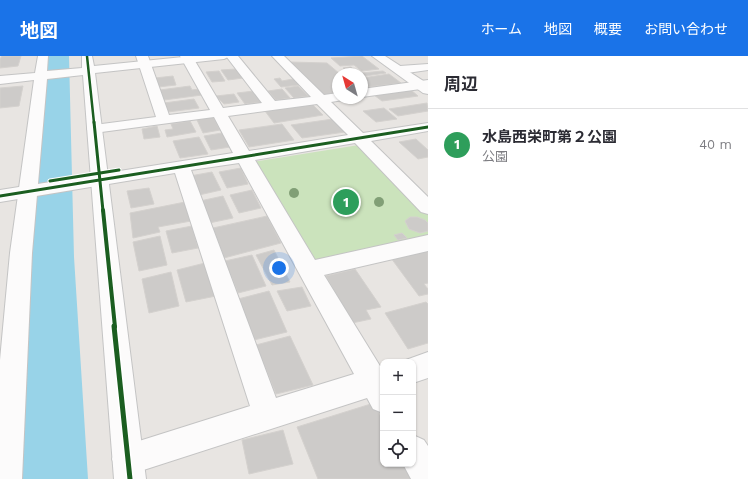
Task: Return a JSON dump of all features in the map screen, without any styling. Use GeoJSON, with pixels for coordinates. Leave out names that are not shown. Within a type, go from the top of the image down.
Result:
{"type":"FeatureCollection","features":[{"type":"Feature","properties":{"kind":"street"},"geometry":{"type":"LineString","coordinates":[[0,80],[45,69],[143,60],[224,56]]}},
{"type":"Feature","properties":{"kind":"street"},"geometry":{"type":"LineString","coordinates":[[232,56],[272,106]]}},
{"type":"Feature","properties":{"kind":"street"},"geometry":{"type":"LineString","coordinates":[[278,56],[428,208]]}},
{"type":"Feature","properties":{"kind":"street"},"geometry":{"type":"LineString","coordinates":[[378,56],[426,86]]}},
{"type":"Feature","properties":{"kind":"street"},"geometry":{"type":"LineString","coordinates":[[82,66],[94,129],[100,180],[129,469],[268,415],[380,386],[309,270],[245,156],[187,58]]}},
{"type":"Feature","properties":{"kind":"street"},"geometry":{"type":"LineString","coordinates":[[143,60],[164,120]]}},
{"type":"Feature","properties":{"kind":"street"},"geometry":{"type":"LineString","coordinates":[[400,70],[428,67]]}},
{"type":"Feature","properties":{"kind":"street"},"geometry":{"type":"LineString","coordinates":[[5,479],[21,253],[35,190],[45,69]]}},
{"type":"Feature","properties":{"kind":"street"},"geometry":{"type":"LineString","coordinates":[[368,92],[426,86]]}},
{"type":"Feature","properties":{"kind":"street"},"geometry":{"type":"LineString","coordinates":[[94,129],[332,97]]}},
{"type":"Feature","properties":{"kind":"street"},"geometry":{"type":"LineString","coordinates":[[0,196],[420,128],[428,142]]}},
{"type":"Feature","properties":{"kind":"street"},"geometry":{"type":"LineString","coordinates":[[181,167],[268,415]]}},
{"type":"Feature","properties":{"kind":"street"},"geometry":{"type":"LineString","coordinates":[[309,270],[428,243]]}},
{"type":"Feature","properties":{"kind":"street"},"geometry":{"type":"LineString","coordinates":[[416,369],[428,366]]}},
{"type":"Feature","properties":{"kind":"street"},"geometry":{"type":"LineString","coordinates":[[416,457],[428,478]]}},
{"type":"Feature","properties":{"kind":"green space"},"geometry":{"type":"Polygon","coordinates":[[[359,145],[428,215],[428,235],[312,261],[253,162],[359,145]]]}},
{"type":"Feature","properties":{"kind":"building"},"geometry":{"type":"Polygon","coordinates":[[[2,56],[21,56],[18,66],[0,68],[0,59],[2,56]]]}},
{"type":"Feature","properties":{"kind":"building"},"geometry":{"type":"Polygon","coordinates":[[[362,56],[379,69],[368,70],[368,68],[358,68],[354,65],[340,66],[331,58],[362,56]]]}},
{"type":"Feature","properties":{"kind":"building"},"geometry":{"type":"Polygon","coordinates":[[[290,62],[327,63],[333,68],[332,94],[323,95],[290,62]]]}},
{"type":"Feature","properties":{"kind":"building"},"geometry":{"type":"Polygon","coordinates":[[[236,69],[243,78],[228,80],[221,70],[236,69]]]}},
{"type":"Feature","properties":{"kind":"building"},"geometry":{"type":"Polygon","coordinates":[[[219,71],[225,81],[212,82],[206,72],[219,71]]]}},
{"type":"Feature","properties":{"kind":"building"},"geometry":{"type":"Polygon","coordinates":[[[383,71],[386,73],[368,76],[368,72],[383,71]]]}},
{"type":"Feature","properties":{"kind":"building"},"geometry":{"type":"Polygon","coordinates":[[[389,74],[401,83],[368,87],[368,77],[389,74]]]}},
{"type":"Feature","properties":{"kind":"building"},"geometry":{"type":"Polygon","coordinates":[[[173,76],[176,85],[158,87],[155,78],[173,76]]]}},
{"type":"Feature","properties":{"kind":"building"},"geometry":{"type":"Polygon","coordinates":[[[280,78],[282,81],[293,79],[299,85],[281,87],[274,79],[280,78]]]}},
{"type":"Feature","properties":{"kind":"building"},"geometry":{"type":"Polygon","coordinates":[[[23,86],[19,106],[0,108],[0,88],[23,86]]]}},
{"type":"Feature","properties":{"kind":"building"},"geometry":{"type":"Polygon","coordinates":[[[190,86],[192,90],[199,89],[202,95],[164,100],[160,90],[190,86]]]}},
{"type":"Feature","properties":{"kind":"building"},"geometry":{"type":"Polygon","coordinates":[[[298,86],[308,96],[294,98],[285,88],[298,86]]]}},
{"type":"Feature","properties":{"kind":"building"},"geometry":{"type":"Polygon","coordinates":[[[282,89],[290,98],[276,100],[268,91],[282,89]]]}},
{"type":"Feature","properties":{"kind":"building"},"geometry":{"type":"Polygon","coordinates":[[[411,90],[418,96],[382,101],[374,95],[411,90]]]}},
{"type":"Feature","properties":{"kind":"building"},"geometry":{"type":"Polygon","coordinates":[[[254,91],[263,102],[245,104],[237,93],[254,91]]]}},
{"type":"Feature","properties":{"kind":"building"},"geometry":{"type":"Polygon","coordinates":[[[234,94],[239,102],[224,104],[216,96],[234,94]]]}},
{"type":"Feature","properties":{"kind":"building"},"geometry":{"type":"Polygon","coordinates":[[[194,99],[199,108],[168,112],[164,103],[194,99]]]}},
{"type":"Feature","properties":{"kind":"building"},"geometry":{"type":"Polygon","coordinates":[[[427,103],[428,111],[398,116],[389,109],[427,103]]]}},
{"type":"Feature","properties":{"kind":"building"},"geometry":{"type":"Polygon","coordinates":[[[313,105],[323,115],[274,123],[265,111],[313,105]]]}},
{"type":"Feature","properties":{"kind":"building"},"geometry":{"type":"Polygon","coordinates":[[[384,108],[397,119],[376,122],[363,111],[384,108]]]}},
{"type":"Feature","properties":{"kind":"building"},"geometry":{"type":"Polygon","coordinates":[[[213,117],[220,130],[203,133],[197,120],[213,117]]]}},
{"type":"Feature","properties":{"kind":"building"},"geometry":{"type":"Polygon","coordinates":[[[333,119],[345,132],[302,138],[291,125],[333,119]]]}},
{"type":"Feature","properties":{"kind":"building"},"geometry":{"type":"Polygon","coordinates":[[[190,121],[196,132],[167,137],[165,130],[173,129],[171,124],[190,121]]]}},
{"type":"Feature","properties":{"kind":"building"},"geometry":{"type":"Polygon","coordinates":[[[282,124],[294,140],[249,147],[239,130],[282,124]]]}},
{"type":"Feature","properties":{"kind":"building"},"geometry":{"type":"Polygon","coordinates":[[[157,126],[160,137],[144,139],[142,129],[157,126]]]}},
{"type":"Feature","properties":{"kind":"building"},"geometry":{"type":"Polygon","coordinates":[[[222,133],[230,147],[211,150],[204,136],[222,133]]]}},
{"type":"Feature","properties":{"kind":"building"},"geometry":{"type":"Polygon","coordinates":[[[199,137],[208,154],[180,158],[173,141],[199,137]]]}},
{"type":"Feature","properties":{"kind":"building"},"geometry":{"type":"Polygon","coordinates":[[[416,139],[428,150],[428,157],[418,159],[399,142],[416,139]]]}},
{"type":"Feature","properties":{"kind":"building"},"geometry":{"type":"Polygon","coordinates":[[[241,168],[248,184],[227,188],[219,172],[241,168]]]}},
{"type":"Feature","properties":{"kind":"building"},"geometry":{"type":"Polygon","coordinates":[[[212,172],[221,190],[199,195],[190,176],[212,172]]]}},
{"type":"Feature","properties":{"kind":"building"},"geometry":{"type":"Polygon","coordinates":[[[149,188],[154,204],[131,208],[127,191],[149,188]]]}},
{"type":"Feature","properties":{"kind":"building"},"geometry":{"type":"Polygon","coordinates":[[[252,190],[261,208],[239,213],[230,195],[252,190]]]}},
{"type":"Feature","properties":{"kind":"building"},"geometry":{"type":"Polygon","coordinates":[[[223,196],[233,218],[209,223],[200,201],[223,196]]]}},
{"type":"Feature","properties":{"kind":"building"},"geometry":{"type":"Polygon","coordinates":[[[185,202],[191,221],[158,227],[160,232],[133,238],[130,213],[185,202]]]}},
{"type":"Feature","properties":{"kind":"building"},"geometry":{"type":"Polygon","coordinates":[[[267,216],[281,243],[224,258],[213,228],[267,216]]]}},
{"type":"Feature","properties":{"kind":"building"},"geometry":{"type":"Polygon","coordinates":[[[410,217],[417,217],[425,220],[428,223],[428,231],[420,233],[409,229],[405,221],[410,217]]]}},
{"type":"Feature","properties":{"kind":"building"},"geometry":{"type":"Polygon","coordinates":[[[192,226],[198,248],[172,253],[166,231],[192,226]]]}},
{"type":"Feature","properties":{"kind":"building"},"geometry":{"type":"Polygon","coordinates":[[[402,233],[407,238],[398,240],[394,235],[402,233]]]}},
{"type":"Feature","properties":{"kind":"building"},"geometry":{"type":"Polygon","coordinates":[[[160,236],[167,265],[139,271],[133,242],[160,236]]]}},
{"type":"Feature","properties":{"kind":"building"},"geometry":{"type":"Polygon","coordinates":[[[274,250],[290,282],[272,285],[256,255],[274,250]]]}},
{"type":"Feature","properties":{"kind":"building"},"geometry":{"type":"Polygon","coordinates":[[[428,250],[428,283],[424,284],[428,289],[428,294],[419,296],[391,258],[428,250]]]}},
{"type":"Feature","properties":{"kind":"building"},"geometry":{"type":"Polygon","coordinates":[[[252,255],[266,286],[238,293],[225,261],[252,255]]]}},
{"type":"Feature","properties":{"kind":"building"},"geometry":{"type":"Polygon","coordinates":[[[205,263],[216,296],[186,302],[177,270],[205,263]]]}},
{"type":"Feature","properties":{"kind":"building"},"geometry":{"type":"Polygon","coordinates":[[[355,269],[381,307],[366,310],[371,319],[352,323],[326,276],[355,269]]]}},
{"type":"Feature","properties":{"kind":"building"},"geometry":{"type":"Polygon","coordinates":[[[171,272],[179,306],[149,313],[142,279],[171,272]]]}},
{"type":"Feature","properties":{"kind":"building"},"geometry":{"type":"Polygon","coordinates":[[[302,287],[311,306],[287,311],[277,291],[302,287]]]}},
{"type":"Feature","properties":{"kind":"building"},"geometry":{"type":"Polygon","coordinates":[[[269,291],[287,332],[254,340],[238,299],[269,291]]]}},
{"type":"Feature","properties":{"kind":"building"},"geometry":{"type":"Polygon","coordinates":[[[426,302],[428,304],[428,343],[408,349],[385,313],[426,302]]]}},
{"type":"Feature","properties":{"kind":"building"},"geometry":{"type":"Polygon","coordinates":[[[290,336],[313,385],[276,394],[256,345],[290,336]]]}},
{"type":"Feature","properties":{"kind":"building"},"geometry":{"type":"Polygon","coordinates":[[[374,403],[380,415],[380,467],[407,467],[413,479],[318,479],[297,427],[374,403]]]}},
{"type":"Feature","properties":{"kind":"building"},"geometry":{"type":"Polygon","coordinates":[[[283,430],[293,464],[249,474],[242,440],[283,430]]]}},
{"type":"Feature","properties":{"kind":"waterway"},"geometry":{"type":"LineString","coordinates":[[54,479],[52,257],[58,56]]}},
{"type":"Feature","properties":{"kind":"waterway"},"geometry":{"type":"LineString","coordinates":[[65,56],[64,175],[80,479]]}},
{"type":"Feature","properties":{"kind":"cycle path"},"geometry":{"type":"LineString","coordinates":[[87,56],[130,479]]}},
{"type":"Feature","properties":{"kind":"cycle path"},"geometry":{"type":"LineString","coordinates":[[0,196],[428,127]]}},
{"type":"Feature","properties":{"kind":"cycle path"},"geometry":{"type":"LineString","coordinates":[[50,181],[119,170]]}},
{"type":"Feature","properties":{"kind":"place","name":"水島西栄町第２公園"},"geometry":{"type":"Point","coordinates":[346,202]}}]}
